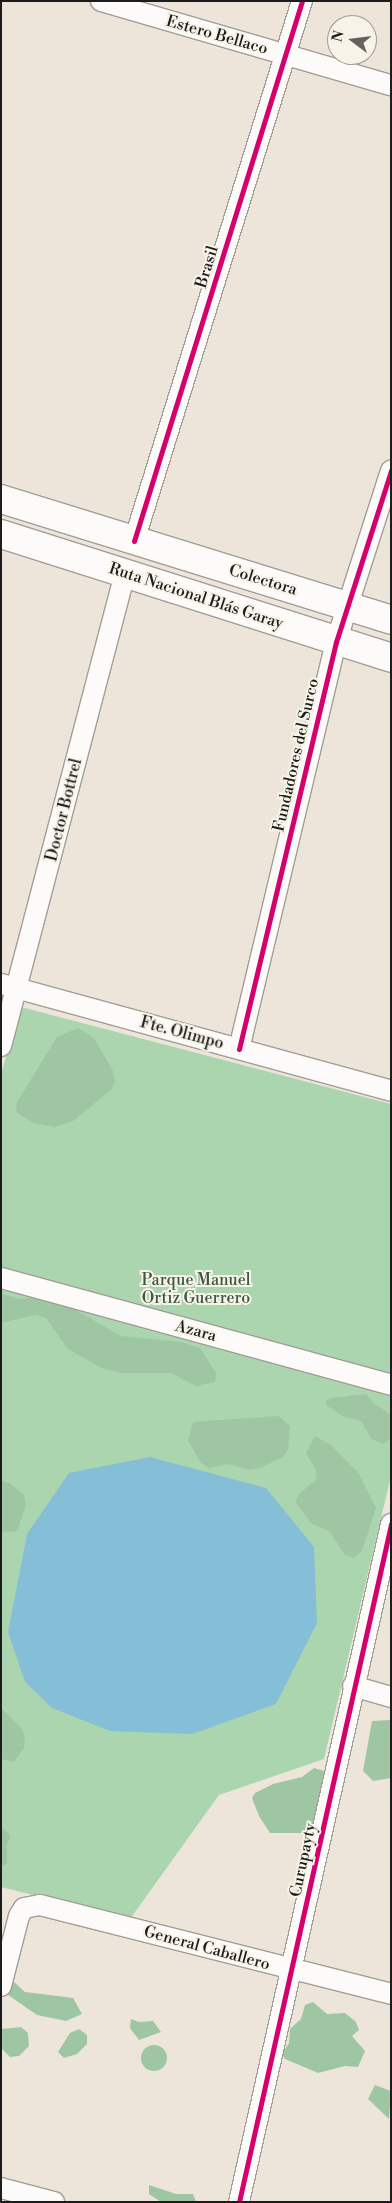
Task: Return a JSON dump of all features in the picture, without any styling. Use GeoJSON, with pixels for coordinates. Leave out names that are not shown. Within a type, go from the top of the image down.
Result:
{"type":"FeatureCollection","features":[{"type":"Feature","properties":{"kind":"main road","name":"Colectora"},"geometry":{"type":"LineString","coordinates":[[1,499],[391,620]]}},
{"type":"Feature","properties":{"kind":"main road","name":"Ruta Nacional Blás Garay"},"geometry":{"type":"LineString","coordinates":[[1,534],[391,658]]}},
{"type":"Feature","properties":{"kind":"street","name":"Estero Bellaco"},"geometry":{"type":"LineString","coordinates":[[100,1],[391,85]]}},
{"type":"Feature","properties":{"kind":"street","name":"Brasil"},"geometry":{"type":"LineString","coordinates":[[134,540],[302,1]]}},
{"type":"Feature","properties":{"kind":"street","name":"Fundadores del Surco"},"geometry":{"type":"LineString","coordinates":[[239,1049],[336,642],[391,470]]}},
{"type":"Feature","properties":{"kind":"street","name":"Doctor Bottrel"},"geometry":{"type":"LineString","coordinates":[[1,1046],[10,987],[124,573]]}},
{"type":"Feature","properties":{"kind":"street","name":"Fte. Olimpo"},"geometry":{"type":"LineString","coordinates":[[10,987],[391,1091]]}},
{"type":"Feature","properties":{"kind":"street","name":"Azara"},"geometry":{"type":"LineString","coordinates":[[1,1278],[391,1385]]}},
{"type":"Feature","properties":{"kind":"street","name":"Curupayty"},"geometry":{"type":"LineString","coordinates":[[239,2202],[292,1970],[353,1686],[391,1524]]}},
{"type":"Feature","properties":{"kind":"street"},"geometry":{"type":"LineString","coordinates":[[353,1686],[391,1697]]}},
{"type":"Feature","properties":{"kind":"street","name":"General Caballero"},"geometry":{"type":"LineString","coordinates":[[1,1986],[16,1924],[24,1908],[40,1905],[391,1994]]}},
{"type":"Feature","properties":{"kind":"street"},"geometry":{"type":"LineString","coordinates":[[1,2188],[54,2202]]}},
{"type":"Feature","properties":{"kind":"green space","name":"Parque Manuel Ortiz Guerrero"},"geometry":{"type":"Polygon","coordinates":[[[21,1007],[391,1104],[391,1476],[324,1759],[219,1795],[130,1919],[1,1887],[1,1074],[21,1007]]]}},
{"type":"Feature","properties":{"kind":"green space"},"geometry":{"type":"Polygon","coordinates":[[[78,1028],[94,1038],[113,1071],[115,1081],[111,1090],[73,1121],[55,1127],[33,1123],[16,1112],[17,1102],[57,1037],[78,1028]]]}},
{"type":"Feature","properties":{"kind":"green space"},"geometry":{"type":"Polygon","coordinates":[[[1,1294],[20,1299],[39,1297],[67,1305],[121,1336],[181,1342],[200,1348],[216,1373],[215,1382],[196,1386],[171,1373],[121,1373],[102,1368],[68,1349],[46,1318],[36,1315],[1,1323],[1,1294]]]}},
{"type":"Feature","properties":{"kind":"green space"},"geometry":{"type":"Polygon","coordinates":[[[366,1394],[374,1404],[391,1414],[391,1438],[384,1444],[371,1439],[361,1421],[342,1416],[326,1405],[326,1400],[331,1398],[366,1394]]]}},
{"type":"Feature","properties":{"kind":"green space"},"geometry":{"type":"Polygon","coordinates":[[[279,1416],[290,1426],[288,1450],[283,1457],[260,1468],[250,1470],[227,1464],[209,1468],[201,1463],[188,1441],[193,1422],[279,1416]]]}},
{"type":"Feature","properties":{"kind":"green space"},"geometry":{"type":"Polygon","coordinates":[[[315,1436],[332,1446],[359,1474],[376,1508],[362,1551],[354,1558],[345,1555],[329,1531],[312,1524],[295,1502],[300,1493],[316,1480],[316,1470],[306,1453],[315,1436]]]}},
{"type":"Feature","properties":{"kind":"green space"},"geometry":{"type":"Polygon","coordinates":[[[1,1481],[10,1483],[24,1495],[26,1505],[17,1531],[1,1532],[1,1481]]]}},
{"type":"Feature","properties":{"kind":"green space"},"geometry":{"type":"Polygon","coordinates":[[[1,1708],[22,1729],[25,1738],[24,1748],[14,1762],[1,1759],[1,1708]]]}},
{"type":"Feature","properties":{"kind":"green space"},"geometry":{"type":"Polygon","coordinates":[[[391,1720],[391,1778],[373,1781],[363,1771],[372,1721],[391,1720]]]}},
{"type":"Feature","properties":{"kind":"green space"},"geometry":{"type":"Polygon","coordinates":[[[314,1768],[324,1771],[325,1775],[317,1821],[303,1833],[270,1833],[259,1816],[252,1798],[255,1793],[273,1784],[302,1777],[314,1768]]]}},
{"type":"Feature","properties":{"kind":"green space"},"geometry":{"type":"Polygon","coordinates":[[[1,1826],[11,1836],[7,1843],[7,1864],[1,1866],[1,1826]]]}},
{"type":"Feature","properties":{"kind":"green space"},"geometry":{"type":"Polygon","coordinates":[[[13,1981],[25,1992],[73,1998],[82,2014],[66,2021],[37,2015],[8,1995],[13,1981]]]}},
{"type":"Feature","properties":{"kind":"green space"},"geometry":{"type":"Polygon","coordinates":[[[313,2002],[327,2014],[345,2013],[356,2022],[359,2030],[352,2036],[365,2051],[358,2067],[345,2066],[318,2073],[285,2059],[282,2054],[289,2043],[290,2029],[301,2019],[305,2005],[313,2002]]]}},
{"type":"Feature","properties":{"kind":"green space"},"geometry":{"type":"Polygon","coordinates":[[[131,2019],[139,2022],[153,2021],[161,2032],[139,2040],[130,2028],[131,2019]]]}},
{"type":"Feature","properties":{"kind":"green space"},"geometry":{"type":"Polygon","coordinates":[[[21,2027],[28,2033],[29,2046],[19,2056],[10,2057],[1,2048],[2,2029],[21,2027]]]}},
{"type":"Feature","properties":{"kind":"green space"},"geometry":{"type":"Polygon","coordinates":[[[79,2029],[87,2035],[87,2044],[77,2054],[64,2058],[58,2052],[70,2033],[79,2029]]]}},
{"type":"Feature","properties":{"kind":"green space"},"geometry":{"type":"Polygon","coordinates":[[[154,2045],[163,2049],[167,2058],[163,2067],[154,2071],[145,2067],[141,2058],[145,2049],[154,2045]]]}},
{"type":"Feature","properties":{"kind":"green space"},"geometry":{"type":"Polygon","coordinates":[[[375,2085],[391,2091],[389,2119],[368,2099],[375,2085]]]}},
{"type":"Feature","properties":{"kind":"green space"},"geometry":{"type":"Polygon","coordinates":[[[149,2185],[176,2194],[193,2194],[196,2202],[161,2202],[149,2194],[149,2185]]]}},
{"type":"Feature","properties":{"kind":"water"},"geometry":{"type":"Polygon","coordinates":[[[150,1457],[266,1488],[314,1547],[317,1623],[276,1704],[192,1734],[110,1731],[52,1708],[25,1682],[8,1632],[27,1534],[69,1473],[150,1457]]]}},
{"type":"Feature","properties":{"kind":"cycle path"},"geometry":{"type":"LineString","coordinates":[[134,541],[302,1]]}},
{"type":"Feature","properties":{"kind":"cycle path"},"geometry":{"type":"LineString","coordinates":[[239,1049],[336,642],[391,471]]}},
{"type":"Feature","properties":{"kind":"cycle path"},"geometry":{"type":"LineString","coordinates":[[239,2202],[391,1524]]}}]}
